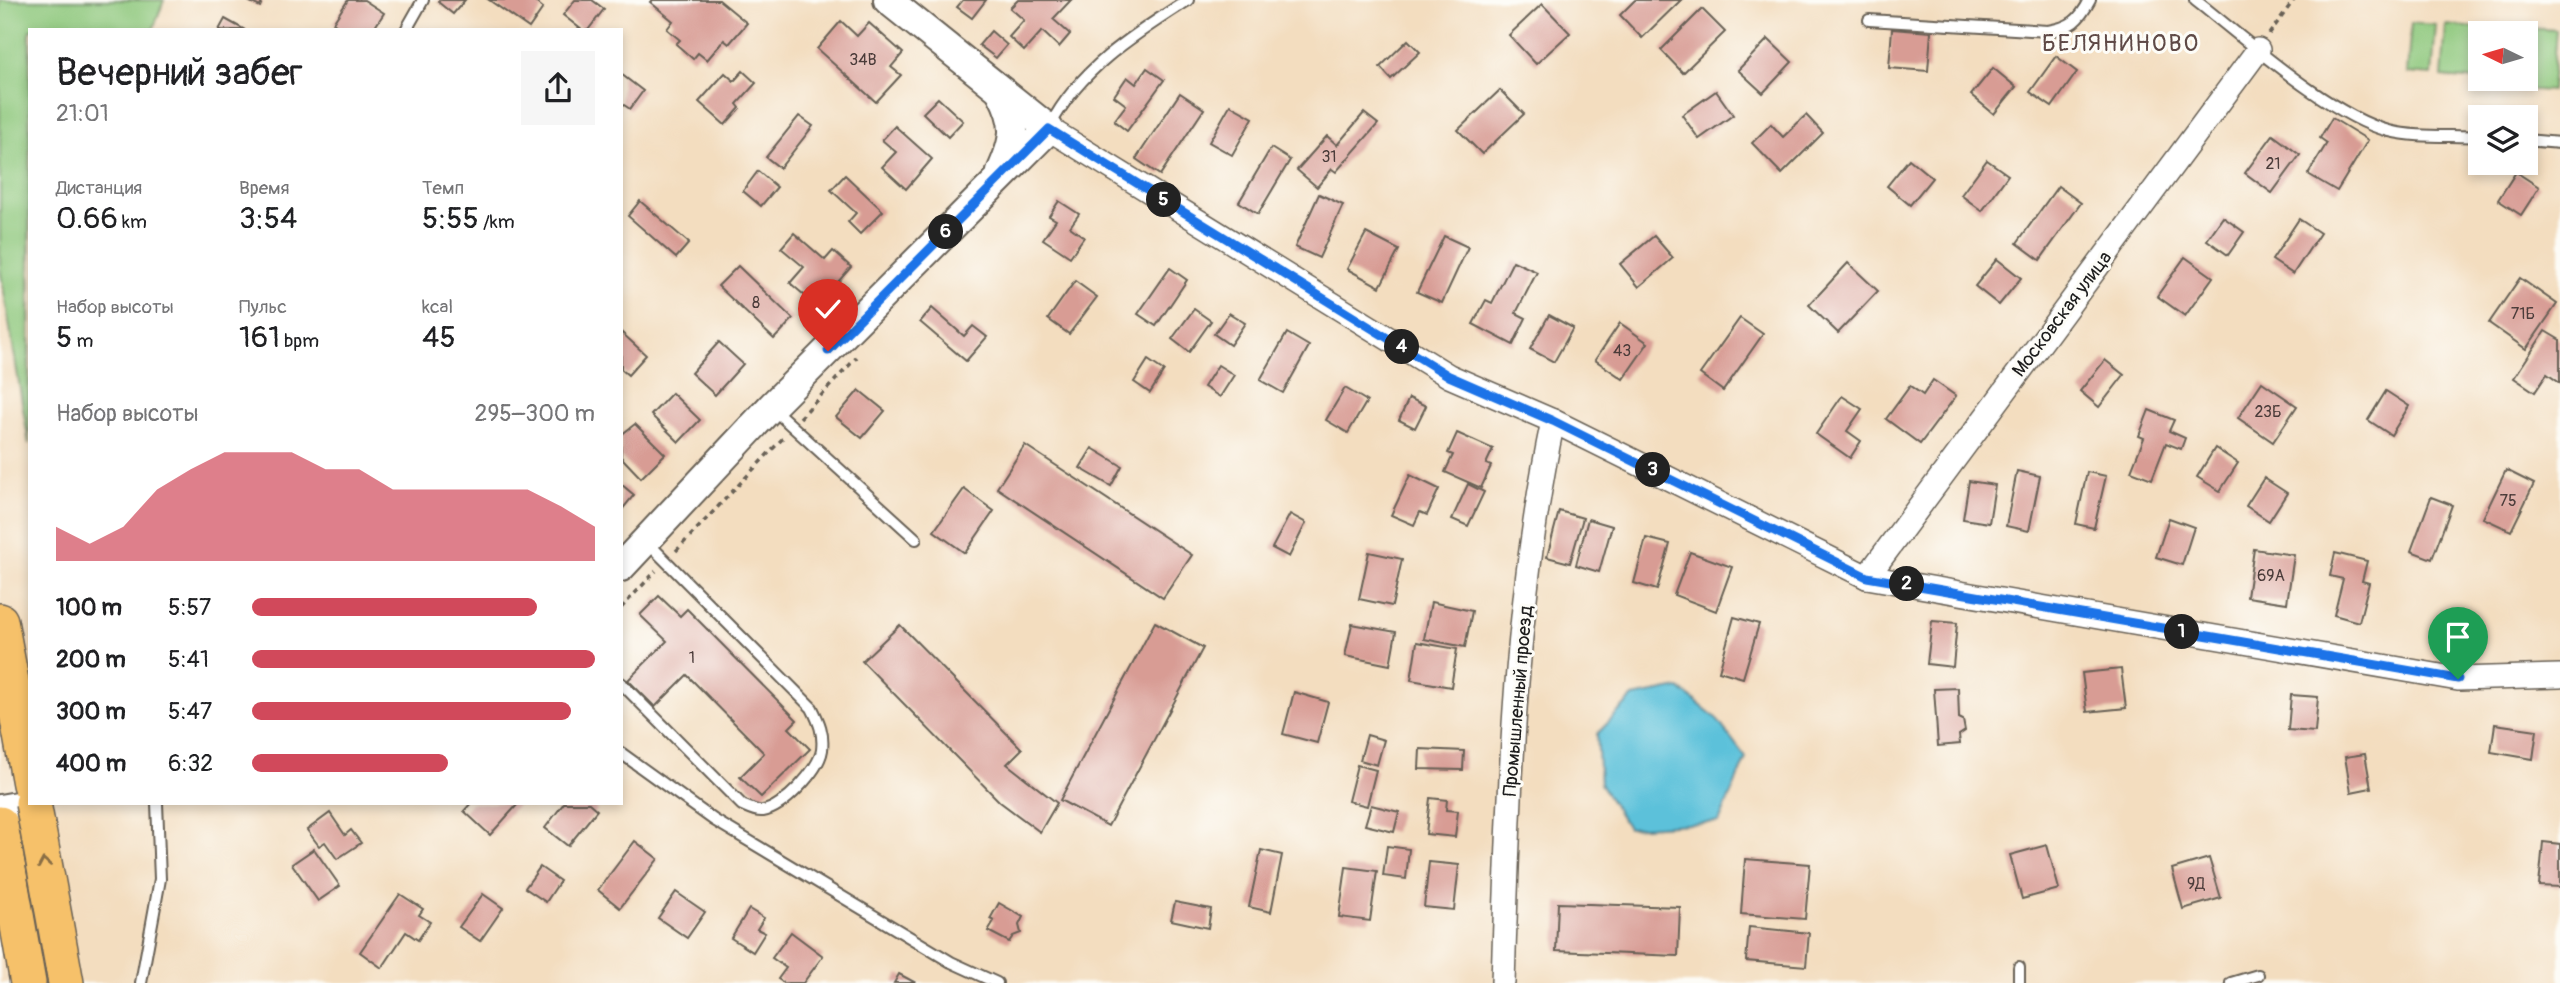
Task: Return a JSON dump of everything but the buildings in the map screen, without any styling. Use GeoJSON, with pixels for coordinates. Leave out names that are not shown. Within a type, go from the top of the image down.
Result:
{"type":"FeatureCollection","features":[{"type":"Feature","properties":{"kind":"main road"},"geometry":{"type":"LineString","coordinates":[[0,621],[28,773]]}},
{"type":"Feature","properties":{"kind":"main road"},"geometry":{"type":"LineString","coordinates":[[34,805],[66,983]]}},
{"type":"Feature","properties":{"kind":"main road"},"geometry":{"type":"LineString","coordinates":[[0,824],[28,983]]}},
{"type":"Feature","properties":{"kind":"street"},"geometry":{"type":"LineString","coordinates":[[888,0],[1049,129],[1449,376],[1553,421],[1867,577],[2458,679],[2560,676]]}},
{"type":"Feature","properties":{"kind":"street","name":"Московская улица"},"geometry":{"type":"LineString","coordinates":[[1867,577],[2258,50]]}},
{"type":"Feature","properties":{"kind":"street"},"geometry":{"type":"LineString","coordinates":[[997,181],[1011,149],[1014,128],[1012,113],[998,86]]}},
{"type":"Feature","properties":{"kind":"street"},"geometry":{"type":"LineString","coordinates":[[623,565],[771,408],[1049,129]]}},
{"type":"Feature","properties":{"kind":"street","name":"Промышленный проезд"},"geometry":{"type":"LineString","coordinates":[[1503,983],[1510,759],[1535,504],[1553,421]]}},
{"type":"Feature","properties":{"kind":"street"},"geometry":{"type":"LineString","coordinates":[[0,809],[28,804]]}},
{"type":"Feature","properties":{"kind":"lane"},"geometry":{"type":"LineString","coordinates":[[407,28],[423,0]]}},
{"type":"Feature","properties":{"kind":"lane"},"geometry":{"type":"LineString","coordinates":[[1049,129],[1060,107],[1114,48],[1188,0]]}},
{"type":"Feature","properties":{"kind":"lane"},"geometry":{"type":"LineString","coordinates":[[1869,20],[2048,31],[2068,28],[2081,18],[2090,0]]}},
{"type":"Feature","properties":{"kind":"lane"},"geometry":{"type":"LineString","coordinates":[[2196,0],[2258,50],[2336,106],[2364,122],[2391,132],[2468,136]]}},
{"type":"Feature","properties":{"kind":"lane"},"geometry":{"type":"LineString","coordinates":[[2538,141],[2560,143]]}},
{"type":"Feature","properties":{"kind":"lane"},"geometry":{"type":"LineString","coordinates":[[771,408],[916,539]]}},
{"type":"Feature","properties":{"kind":"lane"},"geometry":{"type":"LineString","coordinates":[[623,685],[742,805],[759,812],[776,808],[817,767],[822,750],[822,728],[811,708],[646,541]]}},
{"type":"Feature","properties":{"kind":"lane"},"geometry":{"type":"LineString","coordinates":[[623,754],[715,820],[951,962],[997,983]]}},
{"type":"Feature","properties":{"kind":"lane"},"geometry":{"type":"LineString","coordinates":[[141,983],[160,879],[157,805]]}},
{"type":"Feature","properties":{"kind":"lane"},"geometry":{"type":"LineString","coordinates":[[2019,967],[2020,983]]}},
{"type":"Feature","properties":{"kind":"lane"},"geometry":{"type":"LineString","coordinates":[[2231,983],[2258,975]]}},
{"type":"Feature","properties":{"kind":"path"},"geometry":{"type":"LineString","coordinates":[[2258,50],[2294,0]]}},
{"type":"Feature","properties":{"kind":"path"},"geometry":{"type":"LineString","coordinates":[[623,606],[858,355]]}},
{"type":"Feature","properties":{"kind":"green space"},"geometry":{"type":"Polygon","coordinates":[[[0,0],[164,0],[154,28],[28,28],[28,438],[0,268],[0,0]]]}},
{"type":"Feature","properties":{"kind":"green space"},"geometry":{"type":"Polygon","coordinates":[[[2411,23],[2436,25],[2432,75],[2407,73],[2411,23]]]}},
{"type":"Feature","properties":{"kind":"green space"},"geometry":{"type":"Polygon","coordinates":[[[2446,25],[2468,27],[2468,79],[2442,77],[2446,25]]]}},
{"type":"Feature","properties":{"kind":"green space"},"geometry":{"type":"Polygon","coordinates":[[[2538,29],[2556,30],[2551,91],[2538,90],[2538,29]]]}},
{"type":"Feature","properties":{"kind":"water"},"geometry":{"type":"Polygon","coordinates":[[[1679,688],[1715,717],[1746,758],[1719,822],[1628,828],[1600,784],[1597,734],[1633,697],[1679,688]]]}},
{"type":"Feature","properties":{"kind":"district","name":"БЕЛЯНИНОВО"},"geometry":{"type":"Point","coordinates":[2121,43]}},
{"type":"Feature","properties":{"kind":"route"},"geometry":{"type":"LineString","coordinates":[[828,351],[1049,129],[1449,376],[1553,421],[1867,577],[2458,679]]}}]}
